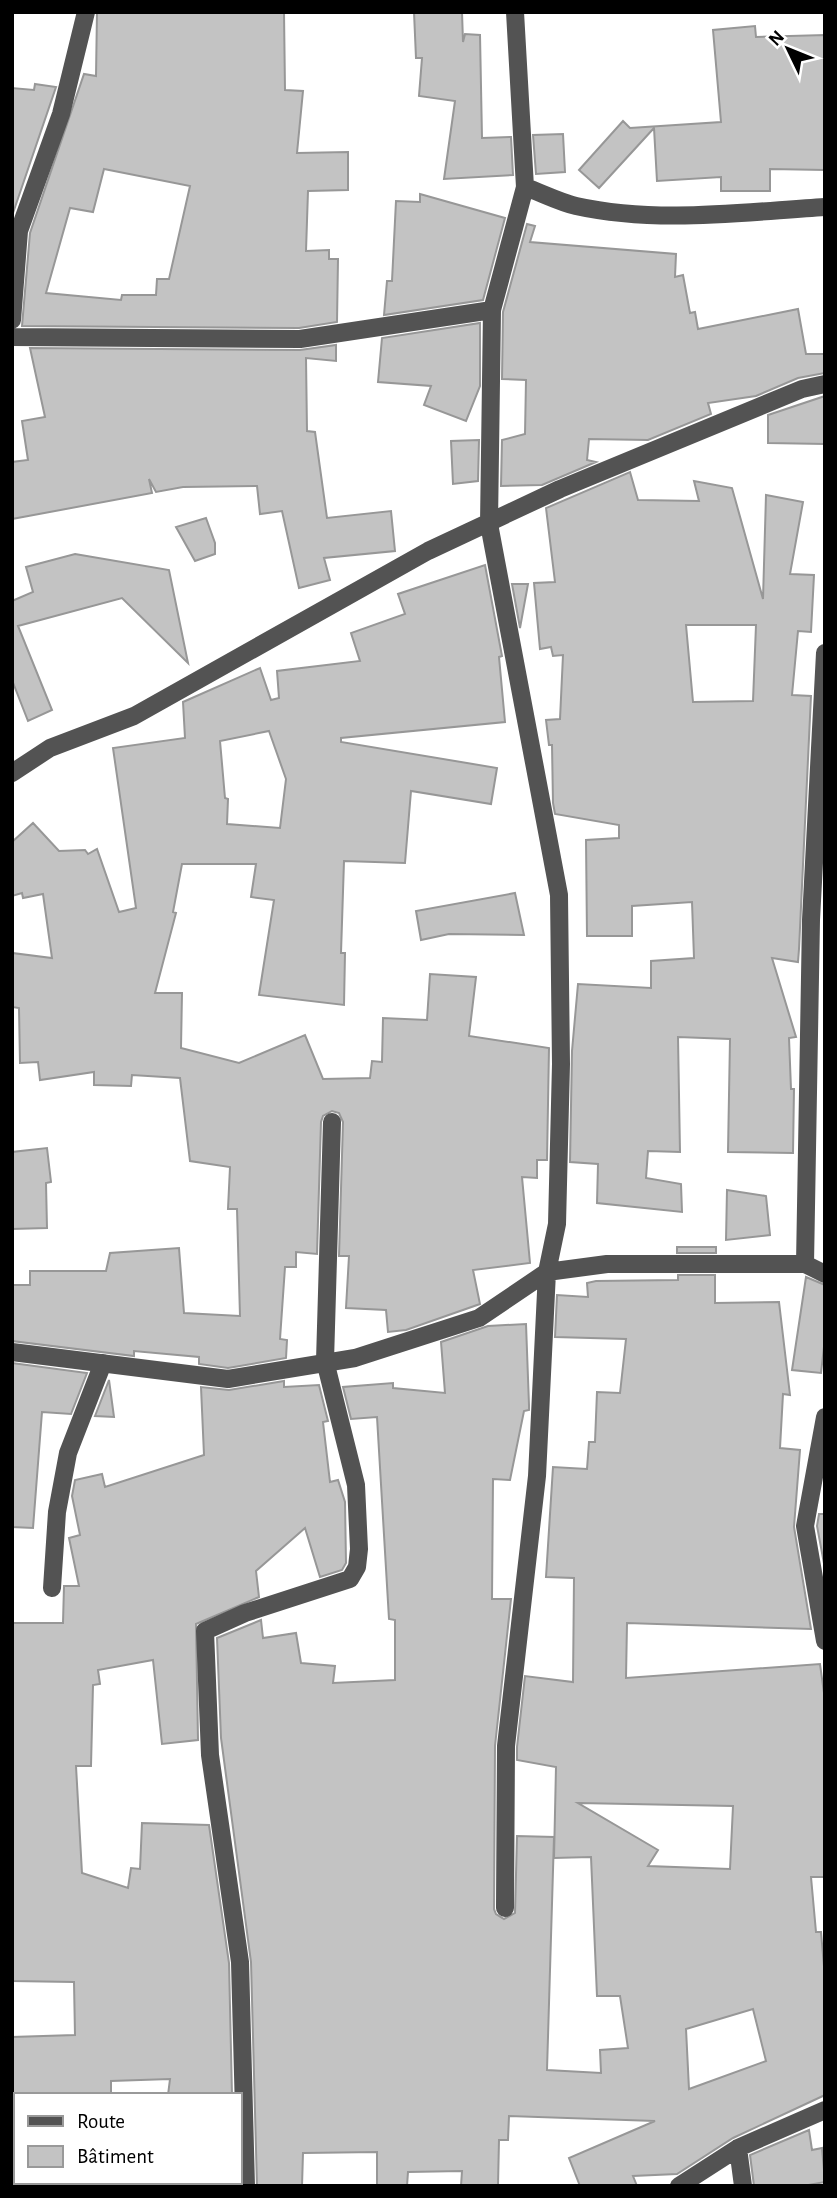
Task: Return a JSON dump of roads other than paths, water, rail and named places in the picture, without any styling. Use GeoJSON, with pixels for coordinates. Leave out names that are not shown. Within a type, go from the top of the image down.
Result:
{"type":"FeatureCollection","features":[{"type":"Feature","properties":{"kind":"street"},"geometry":{"type":"LineString","coordinates":[[12,320],[19,231],[61,114],[86,12]]}},
{"type":"Feature","properties":{"kind":"street"},"geometry":{"type":"LineString","coordinates":[[505,1908],[506,1746],[537,1476],[547,1272],[557,1224],[561,1064],[559,895],[489,524],[492,310],[525,187],[515,12]]}},
{"type":"Feature","properties":{"kind":"street"},"geometry":{"type":"LineString","coordinates":[[525,187],[574,205],[626,213],[684,216],[825,207]]}},
{"type":"Feature","properties":{"kind":"street"},"geometry":{"type":"LineString","coordinates":[[12,337],[300,339],[492,310]]}},
{"type":"Feature","properties":{"kind":"street"},"geometry":{"type":"LineString","coordinates":[[12,773],[50,748],[134,716],[428,551],[560,489],[802,389],[825,384]]}},
{"type":"Feature","properties":{"kind":"street"},"geometry":{"type":"LineString","coordinates":[[805,1264],[811,920],[825,653]]}},
{"type":"Feature","properties":{"kind":"street"},"geometry":{"type":"LineString","coordinates":[[246,2186],[240,1962],[210,1755],[205,1631],[245,1613],[349,1578],[357,1567],[359,1549],[356,1485],[325,1361],[332,1122]]}},
{"type":"Feature","properties":{"kind":"street"},"geometry":{"type":"LineString","coordinates":[[12,1352],[228,1379],[355,1357],[479,1318],[547,1272],[607,1264],[805,1264],[825,1274]]}},
{"type":"Feature","properties":{"kind":"street"},"geometry":{"type":"LineString","coordinates":[[52,1588],[57,1512],[68,1453],[103,1363]]}},
{"type":"Feature","properties":{"kind":"street"},"geometry":{"type":"LineString","coordinates":[[825,1417],[805,1526],[825,1641]]}},
{"type":"Feature","properties":{"kind":"street"},"geometry":{"type":"LineString","coordinates":[[679,2186],[738,2148],[825,2110]]}},
{"type":"Feature","properties":{"kind":"street"},"geometry":{"type":"LineString","coordinates":[[738,2148],[743,2186]]}}]}
